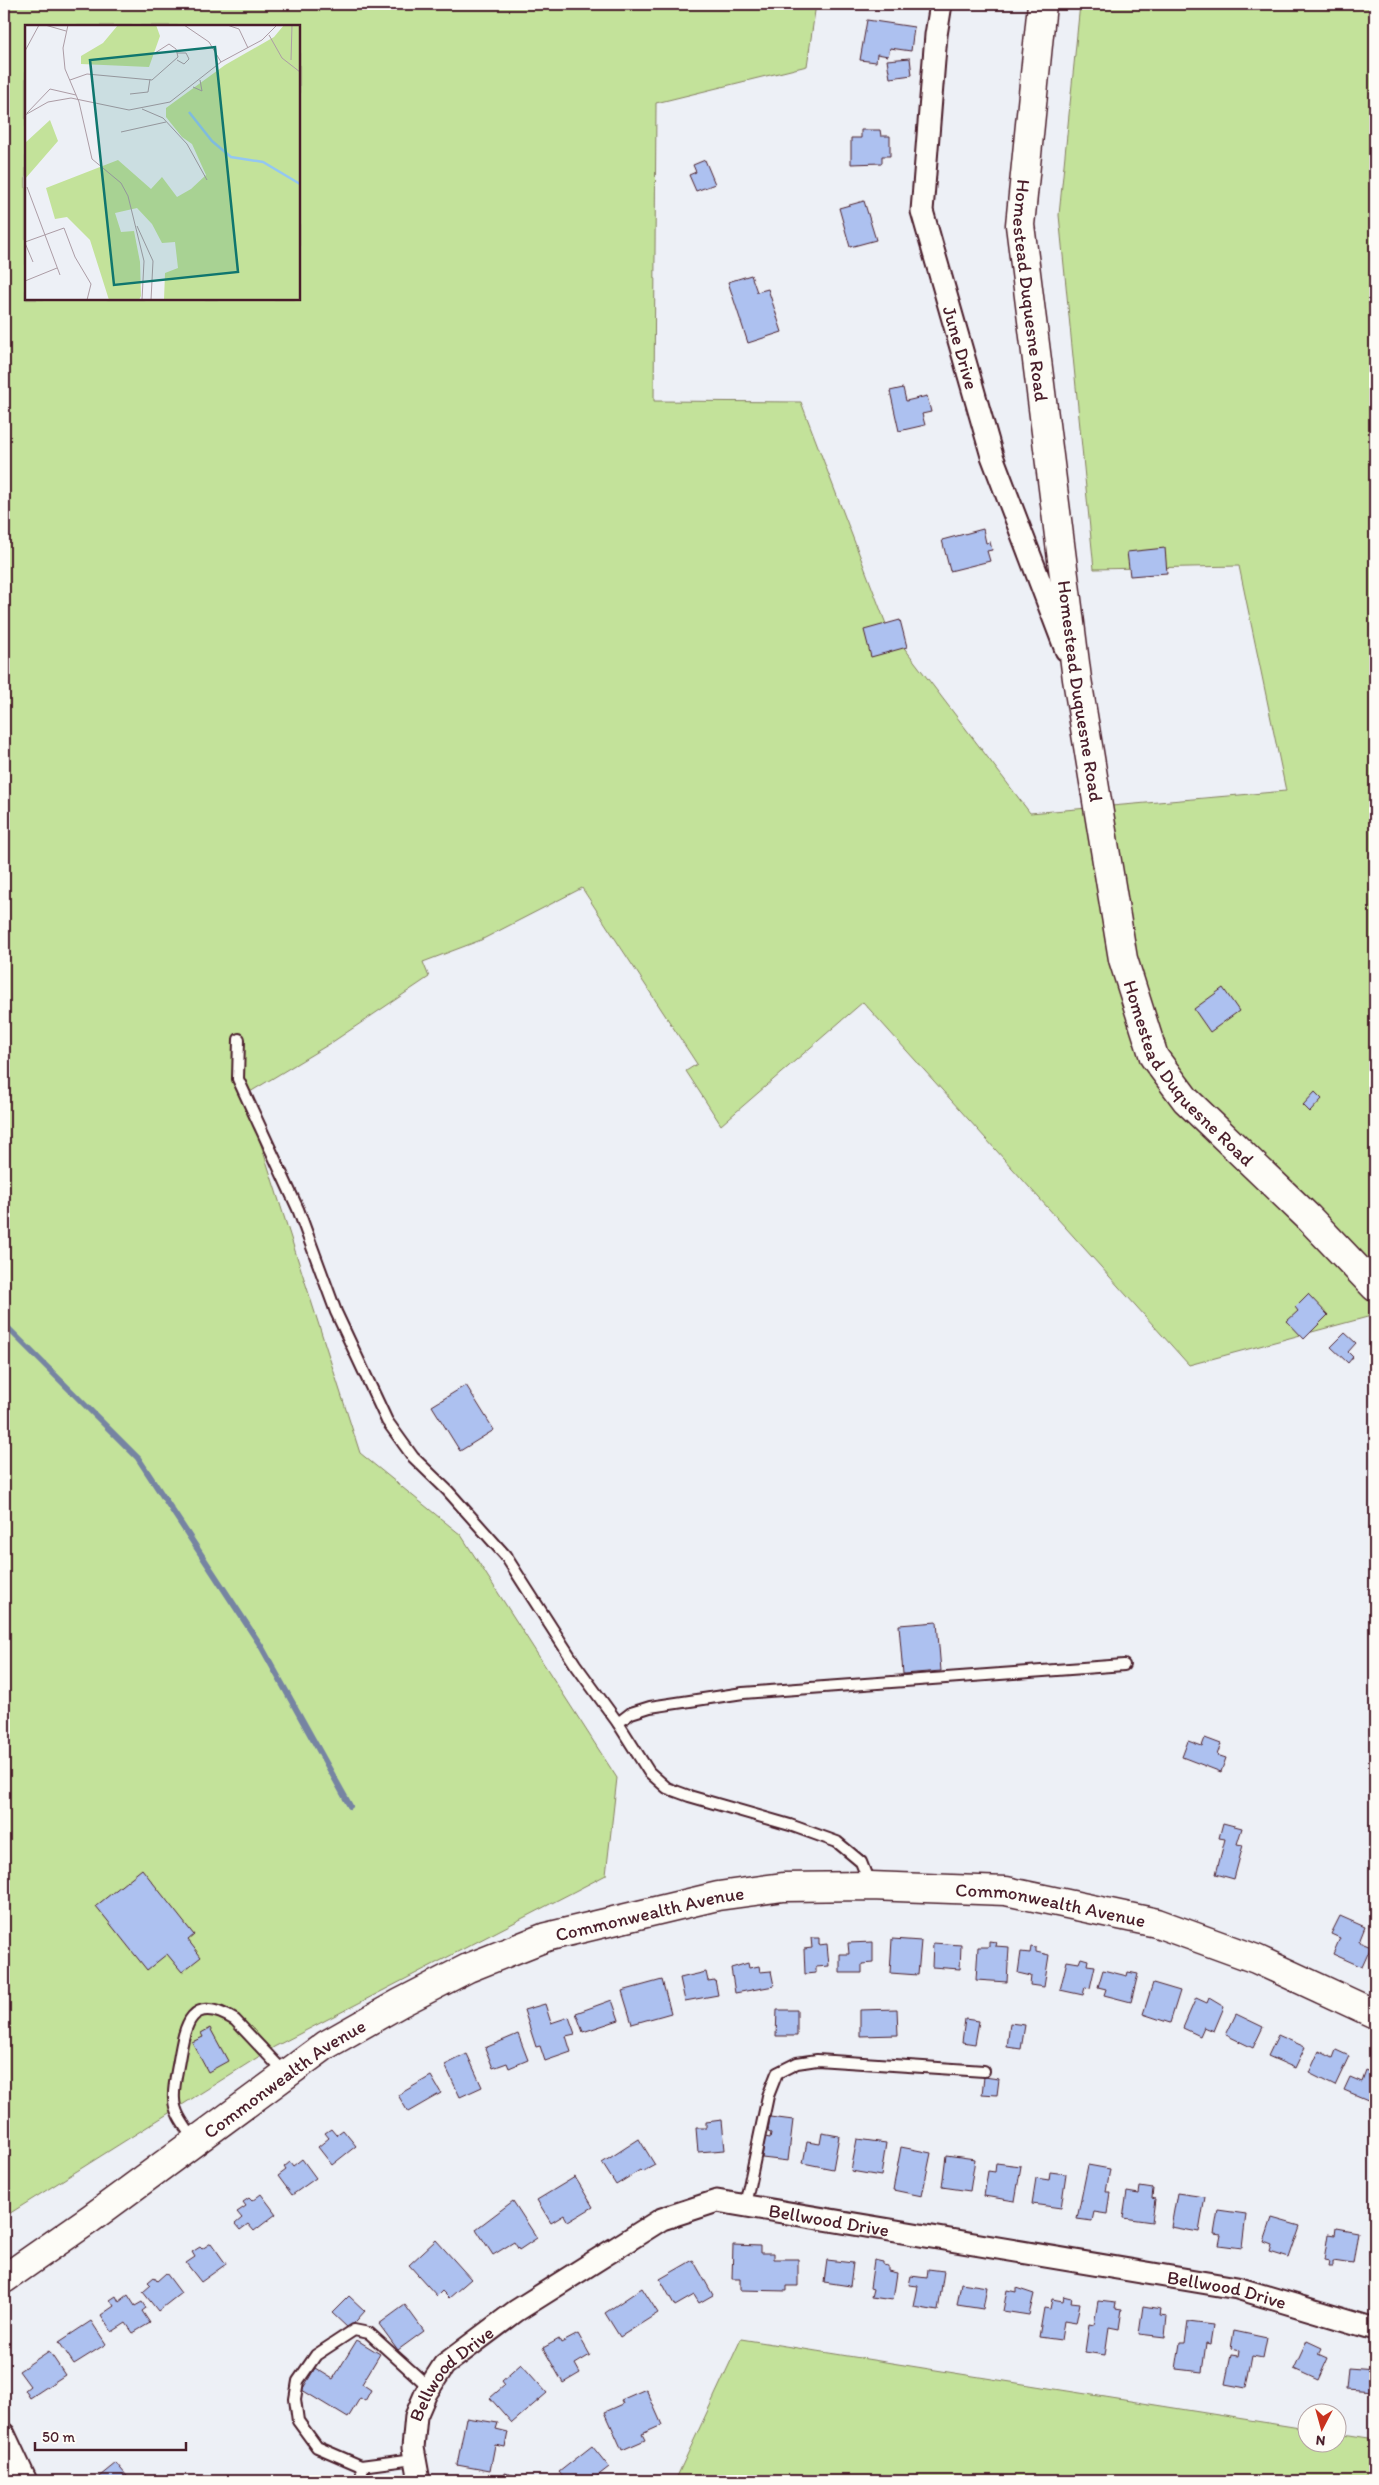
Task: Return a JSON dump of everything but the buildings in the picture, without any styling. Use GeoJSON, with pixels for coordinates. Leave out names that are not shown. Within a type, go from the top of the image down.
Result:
{"type":"FeatureCollection","features":[{"type":"Feature","properties":{"kind":"street","name":"June Drive"},"geometry":{"type":"LineString","coordinates":[[941,4],[936,35],[922,211],[992,456],[1077,679]]}},
{"type":"Feature","properties":{"kind":"street","name":"Homestead Duquesne Road"},"geometry":{"type":"LineString","coordinates":[[1042,4],[1020,225],[1077,679],[1123,959],[1154,1057],[1186,1100],[1308,1217],[1375,1287]]}},
{"type":"Feature","properties":{"kind":"street","name":"Commonwealth Avenue"},"geometry":{"type":"LineString","coordinates":[[4,2279],[83,2224],[326,2045],[400,2003],[468,1968],[546,1937],[718,1896],[783,1887],[870,1886],[1006,1891],[1157,1923],[1256,1959],[1375,2014]]}},
{"type":"Feature","properties":{"kind":"street","name":"Bellwood Drive"},"geometry":{"type":"LineString","coordinates":[[418,2481],[413,2448],[416,2416],[444,2365],[516,2310],[662,2219],[717,2201],[1237,2288],[1375,2329]]}},
{"type":"Feature","properties":{"kind":"street"},"geometry":{"type":"LineString","coordinates":[[4,2434],[26,2481]]}},
{"type":"Feature","properties":{"kind":"lane"},"geometry":{"type":"LineString","coordinates":[[238,1039],[238,1079],[298,1209],[336,1312],[388,1421],[413,1457],[448,1491],[505,1554],[575,1664],[618,1723],[649,1772],[667,1788],[790,1825],[837,1842],[861,1862],[870,1886]]}},
{"type":"Feature","properties":{"kind":"lane"},"geometry":{"type":"LineString","coordinates":[[618,1723],[631,1713],[650,1707],[744,1693],[1124,1665]]}},
{"type":"Feature","properties":{"kind":"lane"},"geometry":{"type":"LineString","coordinates":[[195,2141],[180,2117],[174,2100],[184,2029],[193,2014],[206,2009],[225,2013],[235,2020],[286,2074]]}},
{"type":"Feature","properties":{"kind":"lane"},"geometry":{"type":"LineString","coordinates":[[746,2205],[768,2096],[777,2073],[797,2063],[817,2060],[984,2071]]}},
{"type":"Feature","properties":{"kind":"lane"},"geometry":{"type":"LineString","coordinates":[[414,2459],[361,2466],[317,2447],[298,2421],[295,2399],[298,2381],[316,2355],[354,2330],[369,2333],[430,2388]]}},
{"type":"Feature","properties":{"kind":"lane"},"geometry":{"type":"LineString","coordinates":[[361,2466],[363,2481]]}},
{"type":"Feature","properties":{"kind":"green space"},"geometry":{"type":"Polygon","coordinates":[[[4,4],[816,4],[807,66],[656,103],[654,401],[801,402],[886,624],[1030,813],[1286,791],[1239,566],[1094,569],[1059,215],[1080,4],[1375,4],[1375,1315],[1189,1365],[863,1002],[721,1125],[686,1071],[697,1064],[582,888],[481,940],[423,962],[429,977],[331,1043],[245,1095],[360,1453],[461,1535],[617,1778],[606,1875],[274,2047],[4,2217],[4,4]]]}},
{"type":"Feature","properties":{"kind":"green space"},"geometry":{"type":"Polygon","coordinates":[[[741,2339],[1296,2427],[1296,2452],[1346,2452],[1346,2434],[1375,2439],[1375,2481],[675,2481],[741,2339]]]}},
{"type":"Feature","properties":{"kind":"waterway"},"geometry":{"type":"LineString","coordinates":[[4,1324],[138,1458],[261,1646],[350,1806]]}}]}
